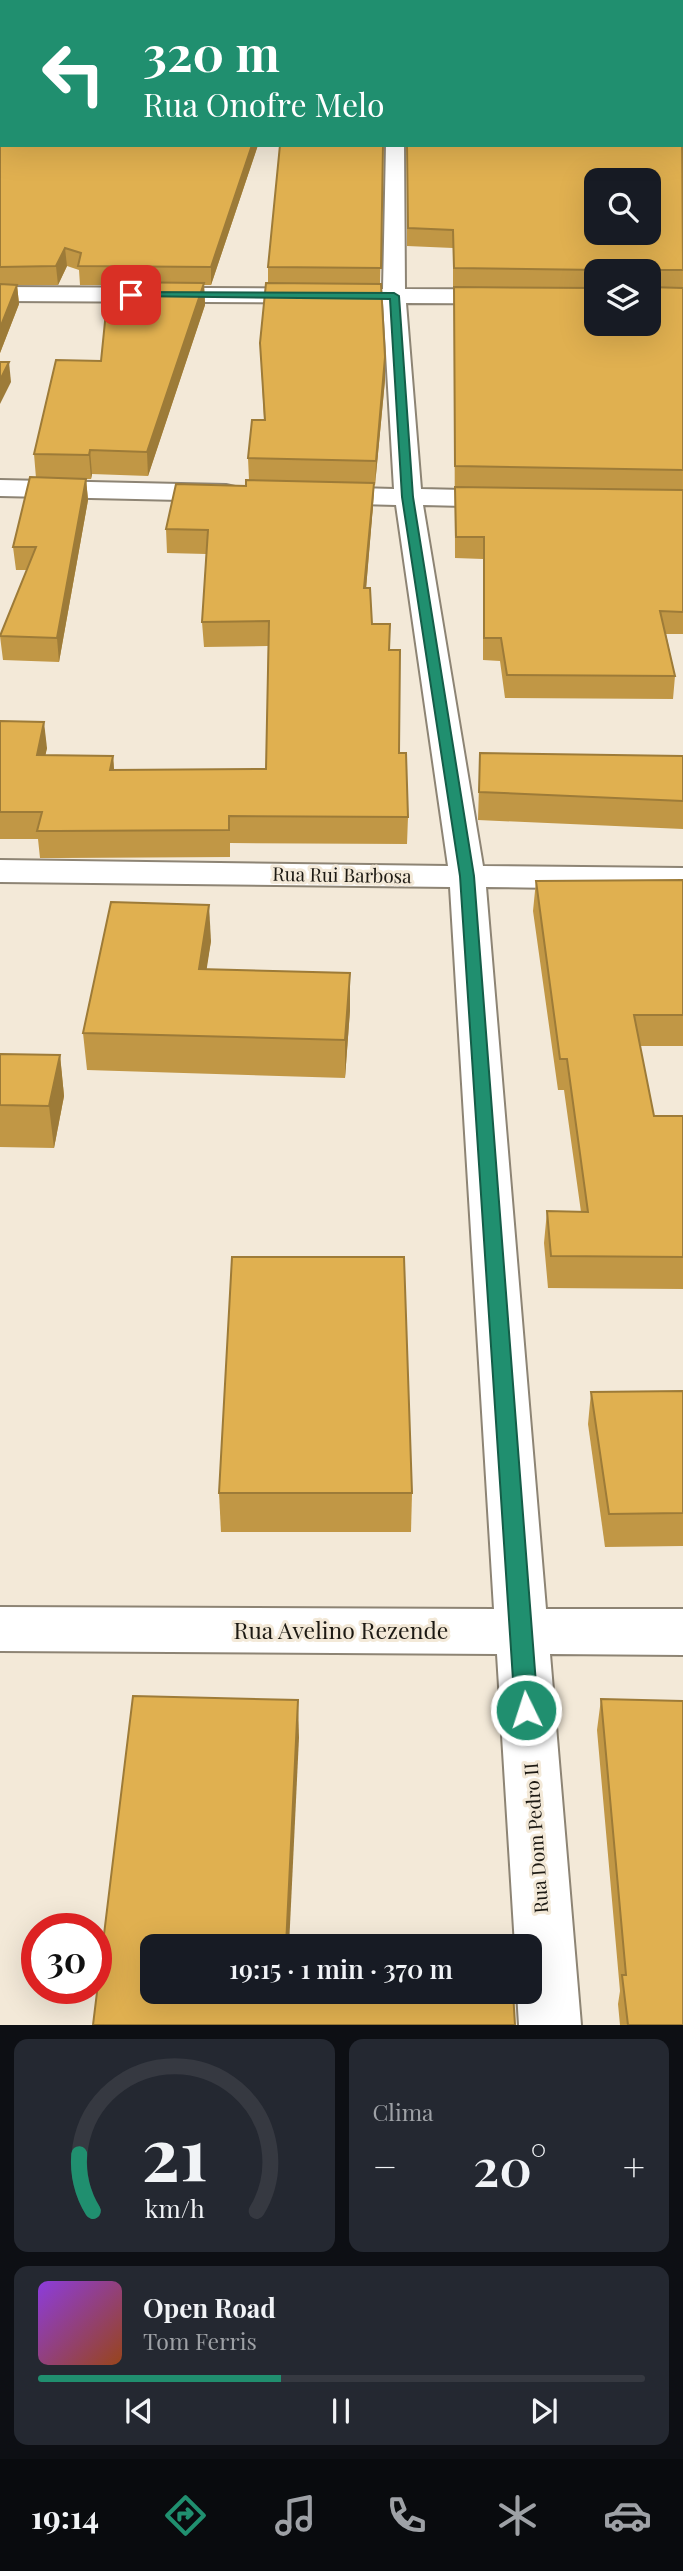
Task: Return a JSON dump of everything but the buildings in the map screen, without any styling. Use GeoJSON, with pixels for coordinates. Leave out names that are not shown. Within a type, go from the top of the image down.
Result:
{"type":"FeatureCollection","features":[{"type":"Feature","properties":{"kind":"street","name":"Rua Dom Pedro II"},"geometry":{"type":"LineString","coordinates":[[395,147],[394,296],[408,497],[467,876],[550,2025]]}},
{"type":"Feature","properties":{"kind":"street"},"geometry":{"type":"LineString","coordinates":[[0,294],[584,297]]}},
{"type":"Feature","properties":{"kind":"street"},"geometry":{"type":"LineString","coordinates":[[0,488],[245,494]]}},
{"type":"Feature","properties":{"kind":"street"},"geometry":{"type":"LineString","coordinates":[[299,495],[532,499]]}},
{"type":"Feature","properties":{"kind":"street","name":"Rua Rui Barbosa"},"geometry":{"type":"LineString","coordinates":[[0,872],[683,879]]}},
{"type":"Feature","properties":{"kind":"street","name":"Rua Avelino Rezende"},"geometry":{"type":"LineString","coordinates":[[0,1629],[683,1632]]}},
{"type":"Feature","properties":{"kind":"route"},"geometry":{"type":"LineString","coordinates":[[131,295],[394,296],[408,497],[467,876],[526,1710]]}}]}
